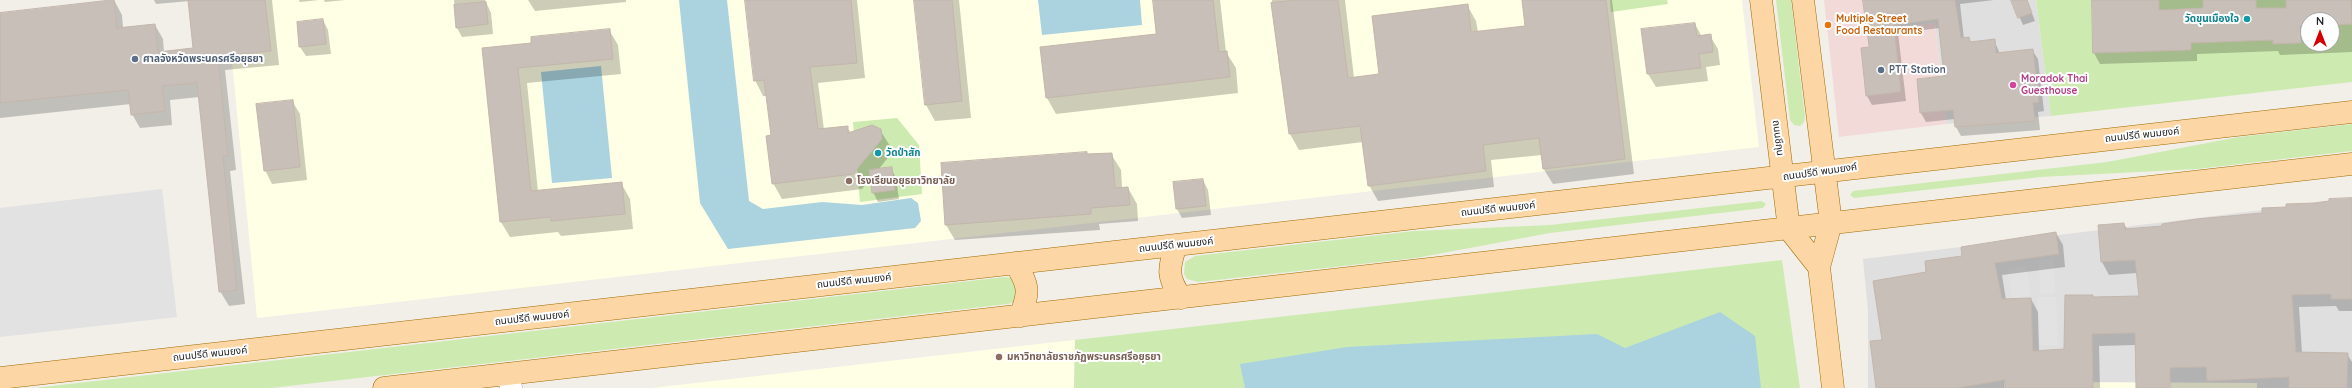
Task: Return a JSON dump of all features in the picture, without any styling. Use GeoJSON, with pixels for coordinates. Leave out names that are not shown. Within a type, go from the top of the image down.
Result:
{"type":"FeatureCollection","features":[{"type":"Feature","properties":{"kind":"main road","name":"ถนนชีกุน"},"geometry":{"type":"LineString","coordinates":[[1761,0],[1789,229]]}},
{"type":"Feature","properties":{"kind":"main road"},"geometry":{"type":"LineString","coordinates":[[1803,0],[1831,223],[1819,267],[1833,388]]}},
{"type":"Feature","properties":{"kind":"main road","name":"ถนนปรีดี พนมยงค์"},"geometry":{"type":"LineString","coordinates":[[0,378],[2352,112]]}},
{"type":"Feature","properties":{"kind":"main road"},"geometry":{"type":"LineString","coordinates":[[384,388],[510,381],[1020,316],[2352,164]]}},
{"type":"Feature","properties":{"kind":"main road"},"geometry":{"type":"LineString","coordinates":[[1789,229],[1819,267]]}},
{"type":"Feature","properties":{"kind":"main road"},"geometry":{"type":"LineString","coordinates":[[1176,246],[1169,265],[1170,282],[1180,298]]}},
{"type":"Feature","properties":{"kind":"main road"},"geometry":{"type":"LineString","coordinates":[[1015,263],[1026,281],[1028,298],[1020,316]]}},
{"type":"Feature","properties":{"kind":"shaded area","name":"โรงเรียนอยุธยาวิทยาลัย"},"geometry":{"type":"Polygon","coordinates":[[[226,0],[1742,0],[1759,147],[257,318],[226,0]]]}},
{"type":"Feature","properties":{"kind":"shaded area"},"geometry":{"type":"Polygon","coordinates":[[[1824,0],[1887,0],[1890,28],[1935,23],[1946,124],[1839,137],[1824,0]]]}},
{"type":"Feature","properties":{"kind":"shaded area"},"geometry":{"type":"Polygon","coordinates":[[[1887,0],[2036,0],[2051,116],[1946,124],[1935,23],[1890,28],[1887,0]]]}},
{"type":"Feature","properties":{"kind":"shaded area"},"geometry":{"type":"Polygon","coordinates":[[[162,189],[177,317],[0,337],[0,208],[162,189]]]}},
{"type":"Feature","properties":{"kind":"shaded area"},"geometry":{"type":"Polygon","coordinates":[[[2352,199],[2352,388],[2257,388],[2257,383],[2004,382],[2004,388],[1868,388],[1868,311],[1863,259],[2352,199]]]}},
{"type":"Feature","properties":{"kind":"shaded area"},"geometry":{"type":"Polygon","coordinates":[[[2039,259],[2054,259],[2055,293],[2040,294],[2039,259]]]}},
{"type":"Feature","properties":{"kind":"shaded area"},"geometry":{"type":"Polygon","coordinates":[[[2027,266],[2030,296],[2012,299],[2007,268],[2027,266]]]}},
{"type":"Feature","properties":{"kind":"shaded area"},"geometry":{"type":"Polygon","coordinates":[[[2037,297],[2056,297],[2058,345],[2039,345],[2037,297]]]}},
{"type":"Feature","properties":{"kind":"shaded area","name":"มหาวิทยาลัยราชภัฏพระนครศรีอยุธยา"},"geometry":{"type":"Polygon","coordinates":[[[1075,340],[1074,388],[652,388],[1047,343],[1075,340]]]}},
{"type":"Feature","properties":{"kind":"shaded area"},"geometry":{"type":"Polygon","coordinates":[[[2004,382],[2257,383],[2257,388],[2004,388],[2004,382]]]}},
{"type":"Feature","properties":{"kind":"green space"},"geometry":{"type":"Polygon","coordinates":[[[1610,0],[1667,0],[1668,4],[1611,12],[1610,0]]]}},
{"type":"Feature","properties":{"kind":"green space"},"geometry":{"type":"Polygon","coordinates":[[[1776,0],[1791,0],[1805,117],[1804,122],[1800,126],[1794,125],[1790,120],[1776,0]]]}},
{"type":"Feature","properties":{"kind":"green space"},"geometry":{"type":"Polygon","coordinates":[[[2036,0],[2352,0],[2352,82],[2051,116],[2036,0]]]}},
{"type":"Feature","properties":{"kind":"green space"},"geometry":{"type":"Polygon","coordinates":[[[897,118],[919,145],[922,194],[860,202],[853,122],[897,118]]]}},
{"type":"Feature","properties":{"kind":"green space"},"geometry":{"type":"Polygon","coordinates":[[[2352,124],[2352,151],[2197,169],[2041,177],[1854,198],[1850,195],[1853,191],[2107,162],[2239,137],[2352,124]]]}},
{"type":"Feature","properties":{"kind":"green space"},"geometry":{"type":"Polygon","coordinates":[[[1762,201],[1766,204],[1763,208],[1550,233],[1416,258],[1198,282],[1187,279],[1184,274],[1185,262],[1195,256],[1414,231],[1550,225],[1762,201]]]}},
{"type":"Feature","properties":{"kind":"green space"},"geometry":{"type":"Polygon","coordinates":[[[1782,260],[1800,388],[1074,388],[1075,340],[1782,260]]]}},
{"type":"Feature","properties":{"kind":"green space"},"geometry":{"type":"Polygon","coordinates":[[[1005,277],[1011,278],[1020,286],[1014,302],[1008,304],[271,388],[34,388],[1005,277]]]}},
{"type":"Feature","properties":{"kind":"water"},"geometry":{"type":"Polygon","coordinates":[[[679,0],[727,0],[749,201],[763,209],[822,202],[862,205],[911,198],[918,203],[921,221],[915,228],[728,249],[700,203],[679,0]]]}},
{"type":"Feature","properties":{"kind":"water"},"geometry":{"type":"Polygon","coordinates":[[[1038,0],[1140,0],[1142,25],[1042,35],[1038,0]]]}},
{"type":"Feature","properties":{"kind":"water"},"geometry":{"type":"Polygon","coordinates":[[[601,66],[612,178],[552,183],[541,72],[601,66]]]}},
{"type":"Feature","properties":{"kind":"water"},"geometry":{"type":"Polygon","coordinates":[[[1720,312],[1755,336],[1761,388],[1245,388],[1240,364],[1347,347],[1597,334],[1625,348],[1720,312]]]}},
{"type":"Feature","properties":{"kind":"building"},"geometry":{"type":"Polygon","coordinates":[[[114,0],[117,28],[155,24],[158,52],[193,48],[188,0],[265,0],[271,51],[218,56],[228,156],[223,156],[237,290],[219,292],[197,83],[162,86],[165,111],[131,115],[128,90],[0,103],[0,13],[114,0]]]}},
{"type":"Feature","properties":{"kind":"building"},"geometry":{"type":"Polygon","coordinates":[[[745,0],[851,0],[857,63],[810,67],[818,129],[848,126],[848,133],[872,125],[881,129],[882,139],[853,174],[772,184],[766,136],[771,135],[764,80],[754,81],[745,0]]]}},
{"type":"Feature","properties":{"kind":"building"},"geometry":{"type":"Polygon","coordinates":[[[914,0],[952,0],[962,101],[925,105],[914,0]]]}},
{"type":"Feature","properties":{"kind":"building"},"geometry":{"type":"Polygon","coordinates":[[[1153,0],[1213,0],[1219,52],[1227,51],[1230,77],[1046,98],[1040,47],[1156,34],[1153,0]]]}},
{"type":"Feature","properties":{"kind":"building"},"geometry":{"type":"Polygon","coordinates":[[[1297,0],[1338,0],[1348,78],[1379,74],[1372,16],[1468,4],[1471,32],[1525,26],[1522,0],[1606,0],[1625,159],[1543,169],[1539,138],[1483,145],[1486,171],[1368,186],[1360,126],[1289,134],[1271,3],[1297,0]]]}},
{"type":"Feature","properties":{"kind":"building"},"geometry":{"type":"Polygon","coordinates":[[[1863,0],[1955,0],[1961,38],[1969,37],[1970,42],[1995,39],[1996,53],[2033,49],[2039,102],[2033,103],[2035,121],[1955,127],[1953,110],[1920,113],[1917,79],[1944,76],[1938,19],[1894,25],[1901,92],[1866,96],[1861,48],[1869,47],[1863,0]]]}},
{"type":"Feature","properties":{"kind":"building"},"geometry":{"type":"Polygon","coordinates":[[[2011,0],[2027,0],[2032,13],[2018,18],[2011,0]]]}},
{"type":"Feature","properties":{"kind":"building"},"geometry":{"type":"Polygon","coordinates":[[[2092,0],[2159,0],[2159,10],[2203,8],[2203,0],[2256,0],[2256,8],[2286,8],[2286,0],[2351,0],[2352,24],[2340,25],[2340,12],[2300,12],[2300,43],[2273,44],[2273,40],[2191,43],[2191,50],[2093,53],[2092,0]]]}},
{"type":"Feature","properties":{"kind":"building"},"geometry":{"type":"Polygon","coordinates":[[[486,2],[488,24],[456,28],[454,5],[486,2]]]}},
{"type":"Feature","properties":{"kind":"building"},"geometry":{"type":"Polygon","coordinates":[[[323,19],[326,44],[299,47],[297,22],[323,19]]]}},
{"type":"Feature","properties":{"kind":"building"},"geometry":{"type":"Polygon","coordinates":[[[1695,23],[1697,36],[1711,34],[1713,52],[1699,54],[1701,68],[1647,74],[1641,29],[1695,23]]]}},
{"type":"Feature","properties":{"kind":"building"},"geometry":{"type":"Polygon","coordinates":[[[610,29],[613,59],[518,68],[531,191],[622,182],[625,214],[551,221],[550,217],[500,222],[482,48],[531,43],[531,37],[610,29]]]}},
{"type":"Feature","properties":{"kind":"building"},"geometry":{"type":"Polygon","coordinates":[[[293,100],[300,167],[264,171],[256,104],[293,100]]]}},
{"type":"Feature","properties":{"kind":"building"},"geometry":{"type":"Polygon","coordinates":[[[1087,152],[1087,154],[1112,153],[1115,188],[1128,187],[1130,205],[1091,208],[1091,214],[945,225],[941,163],[1087,152]]]}},
{"type":"Feature","properties":{"kind":"building"},"geometry":{"type":"Polygon","coordinates":[[[892,167],[895,190],[872,193],[869,170],[892,167]]]}},
{"type":"Feature","properties":{"kind":"building"},"geometry":{"type":"Polygon","coordinates":[[[1203,179],[1206,206],[1176,209],[1173,182],[1203,179]]]}},
{"type":"Feature","properties":{"kind":"building"},"geometry":{"type":"Polygon","coordinates":[[[2352,198],[2352,299],[2331,299],[2331,294],[2292,295],[2296,352],[2348,353],[2347,388],[2289,388],[2289,377],[2207,381],[2206,367],[2170,368],[2170,388],[2136,388],[2135,333],[2092,334],[2093,388],[2005,388],[2005,380],[1957,388],[1876,388],[1870,341],[1882,340],[1873,281],[1926,272],[1925,261],[1962,256],[1961,247],[2056,232],[2059,254],[1995,263],[2002,299],[2031,298],[2033,351],[2064,349],[2065,295],[2093,295],[2093,297],[2139,296],[2135,260],[2101,262],[2098,225],[2124,223],[2125,229],[2162,226],[2162,224],[2197,219],[2262,213],[2262,208],[2286,207],[2286,204],[2314,203],[2329,201],[2329,199],[2352,198]]]}},
{"type":"Feature","properties":{"kind":"place","name":"วัดขุนเมืองใจ"},"geometry":{"type":"Point","coordinates":[2247,19]}},
{"type":"Feature","properties":{"kind":"place","name":"Multiple Street Food Restaurants"},"geometry":{"type":"Point","coordinates":[1828,25]}},
{"type":"Feature","properties":{"kind":"place","name":"ศาลจังหวัดพระนครศรีอยุธยา"},"geometry":{"type":"Point","coordinates":[135,59]}},
{"type":"Feature","properties":{"kind":"place","name":"PTT Station"},"geometry":{"type":"Point","coordinates":[1881,70]}},
{"type":"Feature","properties":{"kind":"place","name":"Moradok Thai Guesthouse"},"geometry":{"type":"Point","coordinates":[2013,85]}},
{"type":"Feature","properties":{"kind":"place","name":"วัดป่าสัก"},"geometry":{"type":"Point","coordinates":[878,153]}},
{"type":"Feature","properties":{"kind":"place","name":"โรงเรียนอยุธยาวิทยาลัย"},"geometry":{"type":"Point","coordinates":[849,181]}},
{"type":"Feature","properties":{"kind":"place","name":"มหาวิทยาลัยราชภัฏพระนครศรีอยุธยา"},"geometry":{"type":"Point","coordinates":[999,357]}}]}
